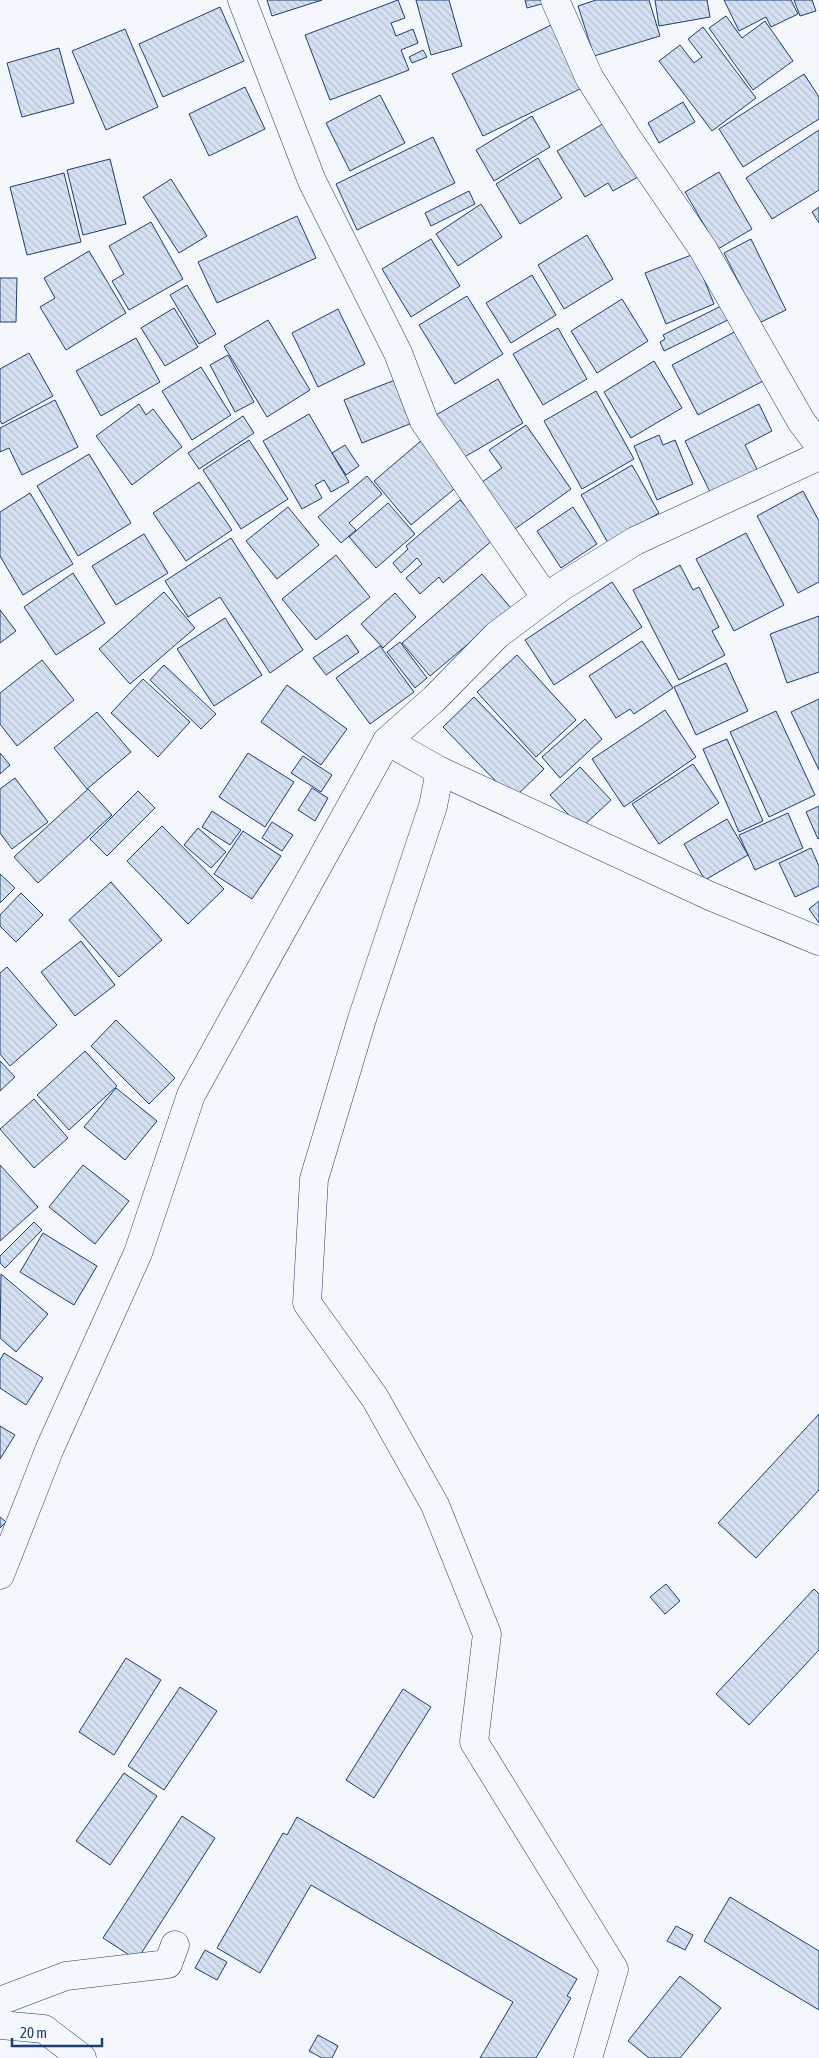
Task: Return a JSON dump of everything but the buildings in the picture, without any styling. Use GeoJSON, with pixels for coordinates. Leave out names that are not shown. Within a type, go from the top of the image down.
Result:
{"type":"FeatureCollection","features":[{"type":"Feature","properties":{"kind":"street"},"geometry":{"type":"LineString","coordinates":[[242,0],[312,180],[398,353],[424,421],[546,598]]}},
{"type":"Feature","properties":{"kind":"street"},"geometry":{"type":"LineString","coordinates":[[555,0],[589,77],[628,139],[703,249],[801,421],[819,445]]}},
{"type":"Feature","properties":{"kind":"street"},"geometry":{"type":"LineString","coordinates":[[0,1575],[50,1448],[138,1253],[191,1094],[387,741],[434,699],[497,635],[561,587],[635,541],[819,456]]}},
{"type":"Feature","properties":{"kind":"street"},"geometry":{"type":"LineString","coordinates":[[387,741],[440,771],[710,896],[819,941]]}},
{"type":"Feature","properties":{"kind":"street"},"geometry":{"type":"LineString","coordinates":[[440,771],[433,806],[362,1019],[314,1179],[307,1303],[375,1398],[435,1505],[488,1634],[474,1742],[614,1969],[588,2058]]}},
{"type":"Feature","properties":{"kind":"street"},"geometry":{"type":"LineString","coordinates":[[0,2001],[66,1976],[168,1964],[175,1945]]}},
{"type":"Feature","properties":{"kind":"street"},"geometry":{"type":"LineString","coordinates":[[0,2025],[44,2029],[82,2058]]}}]}
